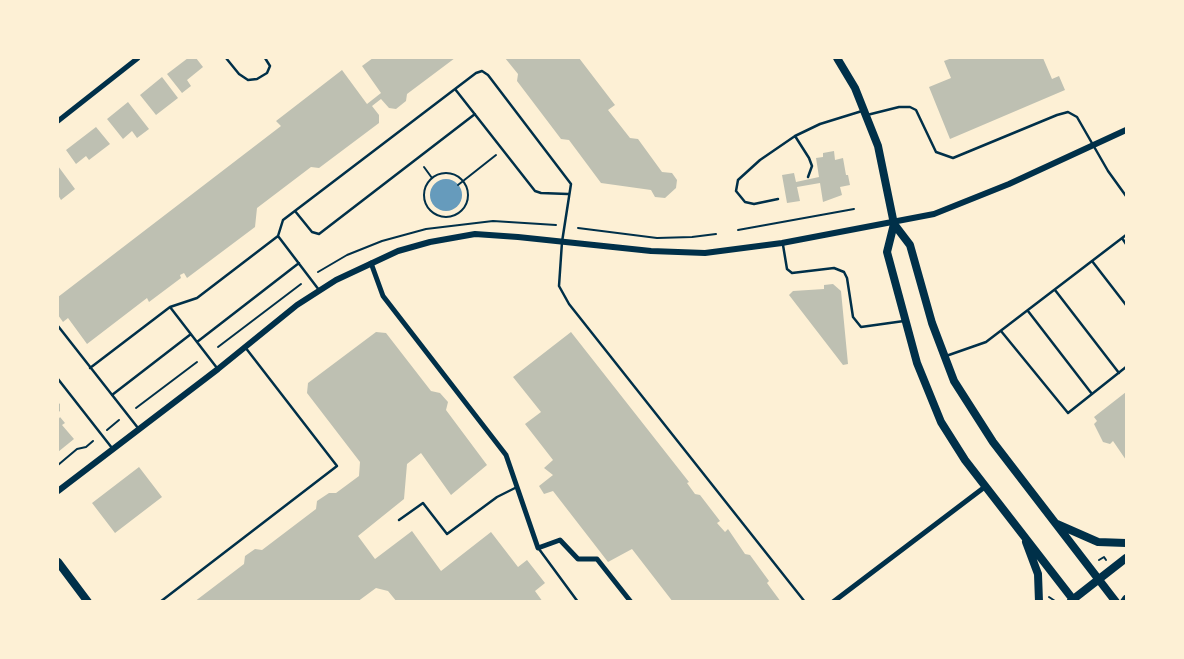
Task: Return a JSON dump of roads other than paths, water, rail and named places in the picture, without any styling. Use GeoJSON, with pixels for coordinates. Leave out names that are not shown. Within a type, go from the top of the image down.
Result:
{"type":"FeatureCollection","features":[{"type":"Feature","properties":{"kind":"main road"},"geometry":{"type":"LineString","coordinates":[[837,58],[855,88],[878,146],[894,224],[910,246],[944,357],[961,395],[975,417],[1116,602]]}},
{"type":"Feature","properties":{"kind":"main road"},"geometry":{"type":"LineString","coordinates":[[894,224],[887,252],[917,363],[941,422],[964,460],[986,486],[1072,601],[1126,558]]}},
{"type":"Feature","properties":{"kind":"main road"},"geometry":{"type":"LineString","coordinates":[[1055,523],[1098,542],[1126,543]]}},
{"type":"Feature","properties":{"kind":"main road"},"geometry":{"type":"LineString","coordinates":[[1022,533],[1038,574],[1039,602]]}},
{"type":"Feature","properties":{"kind":"main road"},"geometry":{"type":"LineString","coordinates":[[58,562],[88,602]]}},
{"type":"Feature","properties":{"kind":"street"},"geometry":{"type":"LineString","coordinates":[[58,121],[138,58]]}},
{"type":"Feature","properties":{"kind":"street"},"geometry":{"type":"LineString","coordinates":[[58,491],[319,290],[371,262],[398,251],[430,242],[475,234],[651,252],[705,253],[782,243],[894,224],[934,214],[972,200],[1126,130]]}},
{"type":"Feature","properties":{"kind":"street"},"geometry":{"type":"LineString","coordinates":[[371,262],[383,296],[506,455],[538,548],[560,540],[578,559],[597,559],[631,602]]}},
{"type":"Feature","properties":{"kind":"street"},"geometry":{"type":"LineString","coordinates":[[833,602],[986,486]]}},
{"type":"Feature","properties":{"kind":"lane"},"geometry":{"type":"LineString","coordinates":[[226,58],[239,74],[248,80],[257,79],[267,73],[270,66],[265,58]]}},
{"type":"Feature","properties":{"kind":"lane"},"geometry":{"type":"LineString","coordinates":[[90,368],[170,307],[197,298],[278,236],[283,220],[476,73],[482,71],[488,75],[571,184],[562,242],[559,286],[569,304],[805,602]]}},
{"type":"Feature","properties":{"kind":"lane"},"geometry":{"type":"LineString","coordinates":[[455,89],[534,191],[569,194]]}},
{"type":"Feature","properties":{"kind":"lane"},"geometry":{"type":"LineString","coordinates":[[778,199],[754,204],[745,202],[736,191],[738,180],[760,160],[795,136],[828,121],[899,107],[916,110],[936,152],[953,158],[1056,115],[1068,112],[1077,117],[1108,171],[1126,196]]}},
{"type":"Feature","properties":{"kind":"lane"},"geometry":{"type":"LineString","coordinates":[[295,211],[312,232],[319,234],[475,114]]}},
{"type":"Feature","properties":{"kind":"lane"},"geometry":{"type":"LineString","coordinates":[[795,136],[812,166],[808,176]]}},
{"type":"Feature","properties":{"kind":"lane"},"geometry":{"type":"LineString","coordinates":[[944,357],[986,342],[1126,235]]}},
{"type":"Feature","properties":{"kind":"lane"},"geometry":{"type":"LineString","coordinates":[[278,236],[319,290]]}},
{"type":"Feature","properties":{"kind":"lane"},"geometry":{"type":"LineString","coordinates":[[1122,238],[1126,244]]}},
{"type":"Feature","properties":{"kind":"lane"},"geometry":{"type":"LineString","coordinates":[[782,243],[788,269],[792,273],[834,268],[844,272],[847,278],[853,317],[861,327],[906,321]]}},
{"type":"Feature","properties":{"kind":"lane"},"geometry":{"type":"LineString","coordinates":[[1092,261],[1126,305]]}},
{"type":"Feature","properties":{"kind":"lane"},"geometry":{"type":"LineString","coordinates":[[197,342],[298,263]]}},
{"type":"Feature","properties":{"kind":"lane"},"geometry":{"type":"LineString","coordinates":[[1055,290],[1120,373]]}},
{"type":"Feature","properties":{"kind":"lane"},"geometry":{"type":"LineString","coordinates":[[170,307],[218,369]]}},
{"type":"Feature","properties":{"kind":"lane"},"geometry":{"type":"LineString","coordinates":[[1028,310],[1092,394]]}},
{"type":"Feature","properties":{"kind":"lane"},"geometry":{"type":"LineString","coordinates":[[58,326],[139,429]]}},
{"type":"Feature","properties":{"kind":"lane"},"geometry":{"type":"LineString","coordinates":[[1001,331],[1068,413],[1126,367]]}},
{"type":"Feature","properties":{"kind":"lane"},"geometry":{"type":"LineString","coordinates":[[112,395],[191,334]]}},
{"type":"Feature","properties":{"kind":"lane"},"geometry":{"type":"LineString","coordinates":[[160,602],[337,466],[246,347]]}},
{"type":"Feature","properties":{"kind":"lane"},"geometry":{"type":"LineString","coordinates":[[58,379],[113,449]]}},
{"type":"Feature","properties":{"kind":"lane"},"geometry":{"type":"LineString","coordinates":[[58,404],[58,411]]}},
{"type":"Feature","properties":{"kind":"lane"},"geometry":{"type":"LineString","coordinates":[[399,520],[423,503],[447,534],[497,497],[517,487]]}},
{"type":"Feature","properties":{"kind":"lane"},"geometry":{"type":"LineString","coordinates":[[538,548],[578,602]]}},
{"type":"Feature","properties":{"kind":"water"},"geometry":{"type":"Polygon","coordinates":[[[446,179],[452,180],[457,184],[461,189],[461,201],[457,206],[452,210],[446,211],[440,210],[435,206],[431,201],[430,195],[431,189],[435,184],[440,180],[446,179]]]}}]}
